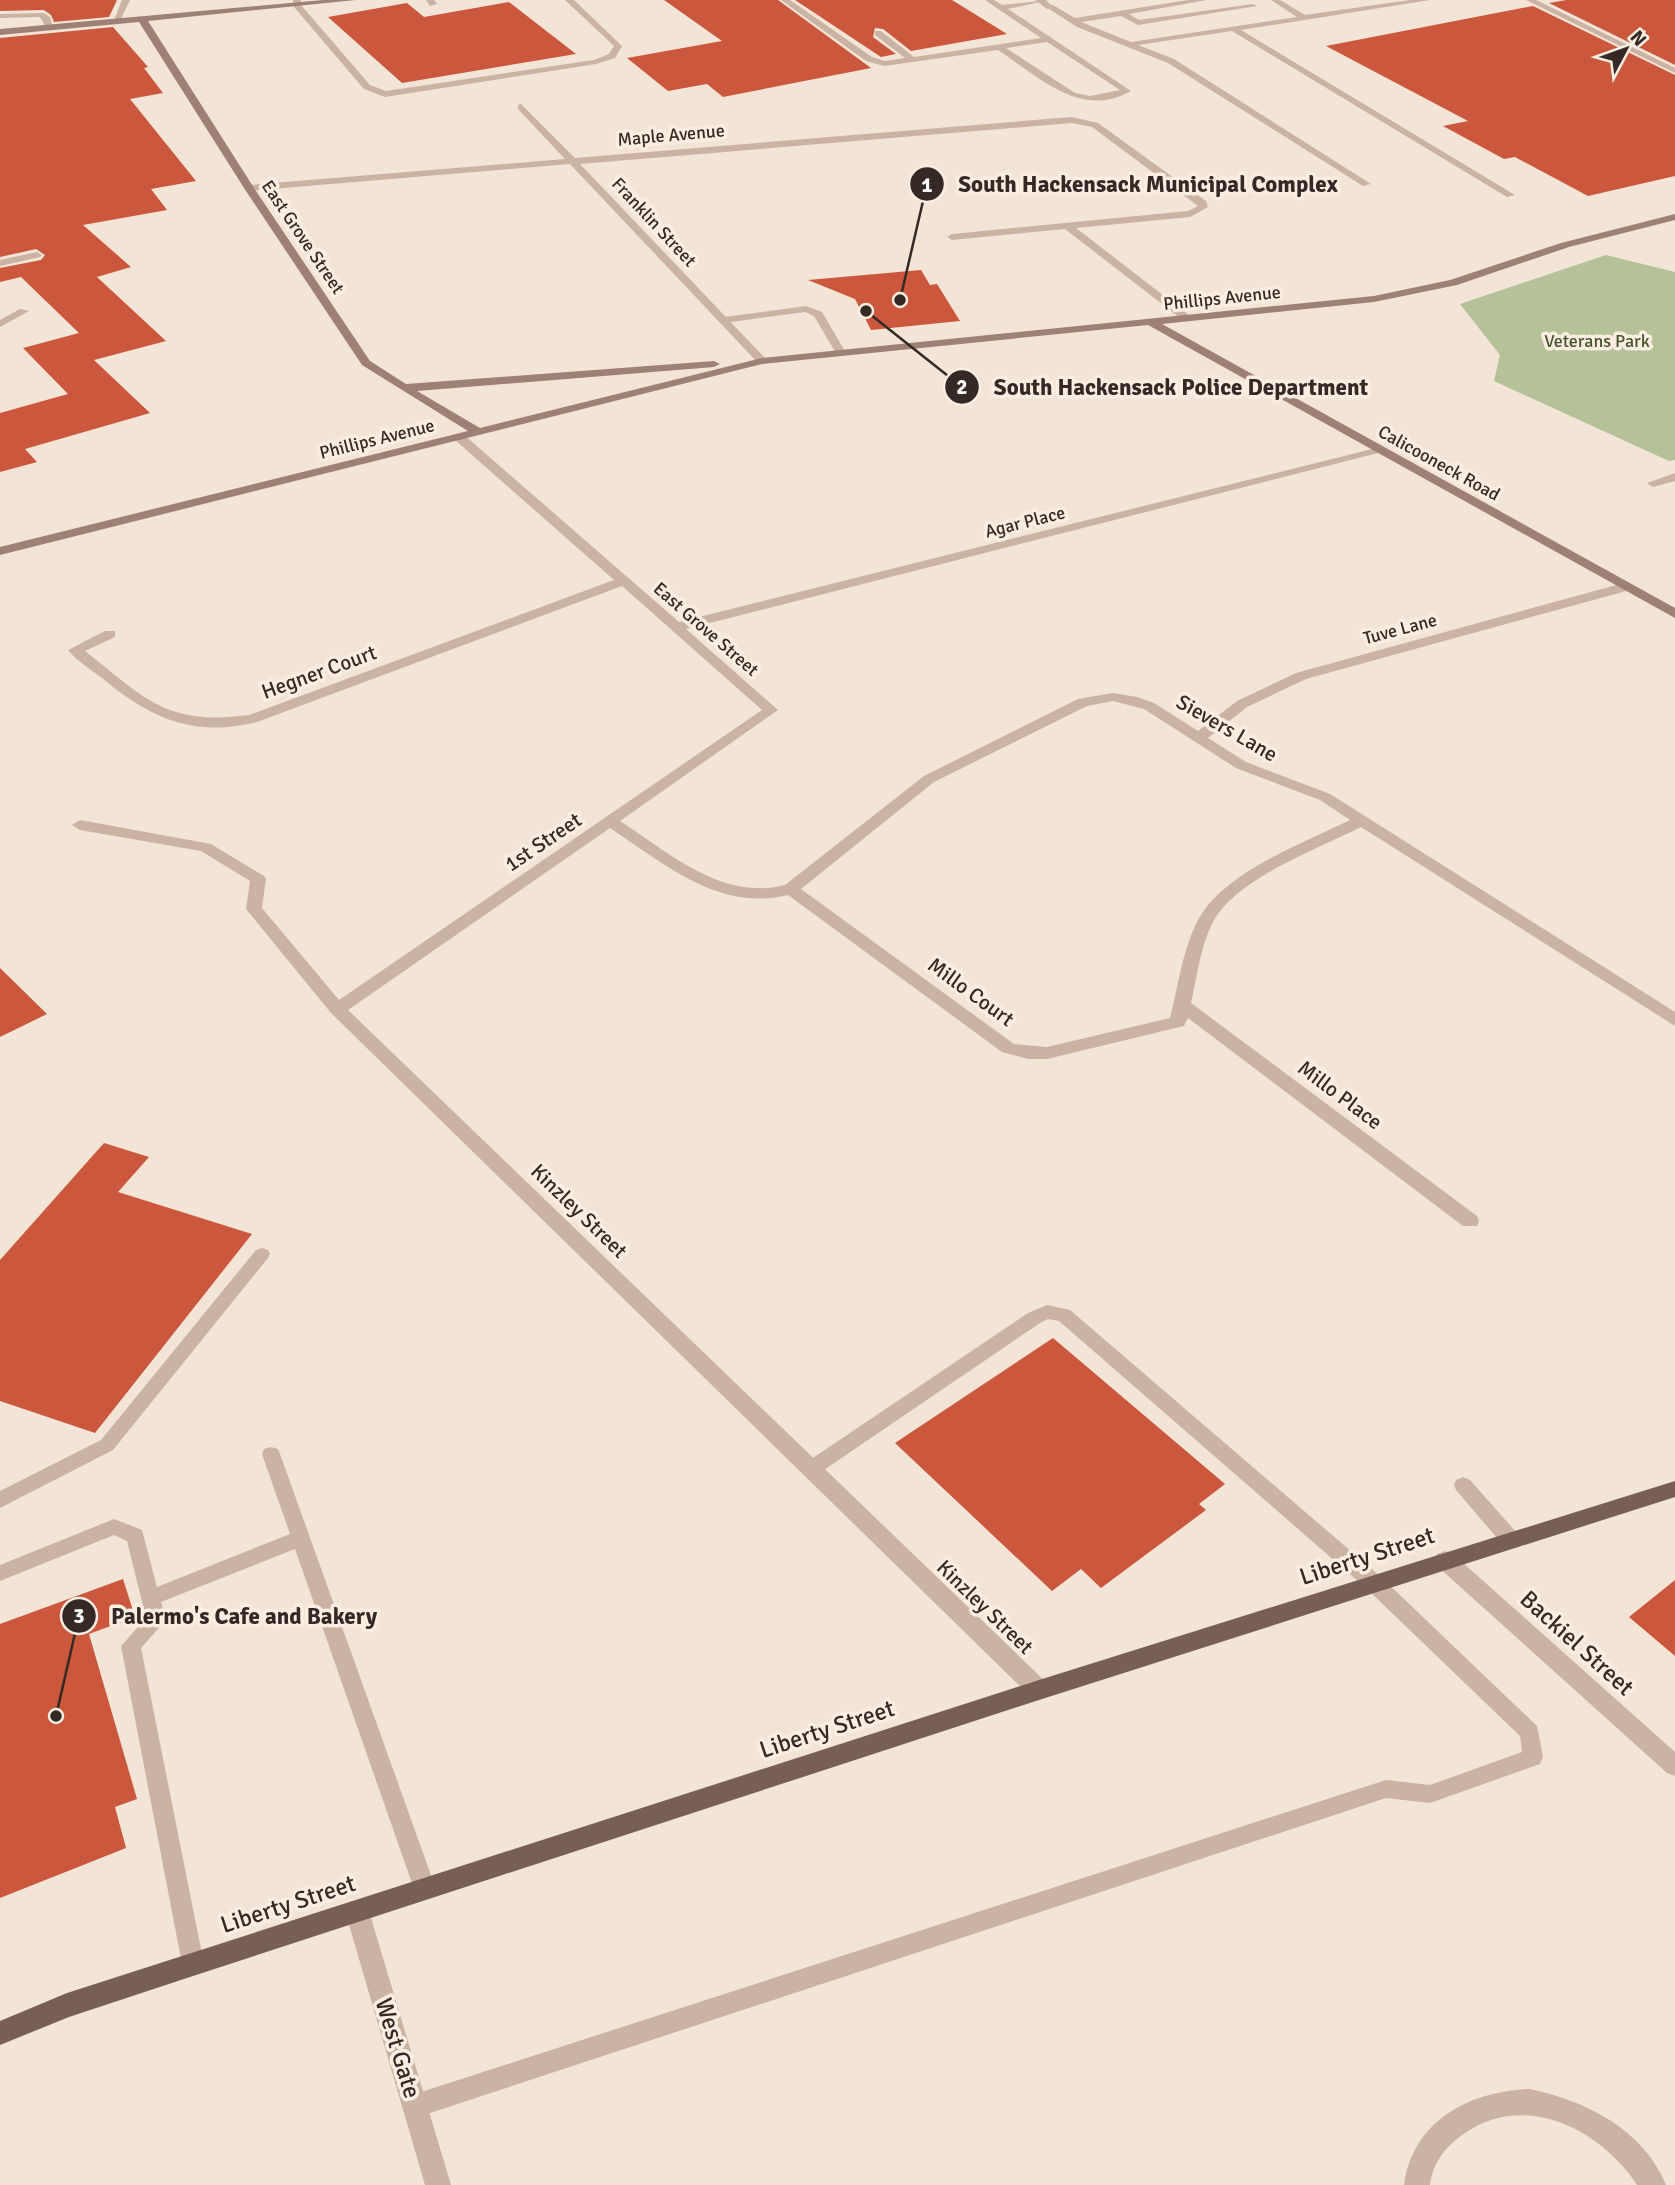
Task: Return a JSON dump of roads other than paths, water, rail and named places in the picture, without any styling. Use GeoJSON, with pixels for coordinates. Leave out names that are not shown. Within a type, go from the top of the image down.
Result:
{"type":"FeatureCollection","features":[{"type":"Feature","properties":{"kind":"main road","name":"Liberty Street"},"geometry":{"type":"LineString","coordinates":[[0,2032],[67,2005],[193,1964],[1510,1539],[1675,1489]]}},
{"type":"Feature","properties":{"kind":"street"},"geometry":{"type":"LineString","coordinates":[[0,32],[297,2],[352,0]]}},
{"type":"Feature","properties":{"kind":"street"},"geometry":{"type":"LineString","coordinates":[[1040,0],[1048,3]]}},
{"type":"Feature","properties":{"kind":"street","name":"East Grove Street"},"geometry":{"type":"LineString","coordinates":[[142,19],[249,188],[366,363],[479,432]]}},
{"type":"Feature","properties":{"kind":"street","name":"Franklin Street"},"geometry":{"type":"LineString","coordinates":[[522,107],[762,361]]}},
{"type":"Feature","properties":{"kind":"street","name":"Maple Avenue"},"geometry":{"type":"LineString","coordinates":[[249,188],[1072,120],[1096,125],[1202,203],[1203,207],[1187,214],[1067,226]]}},
{"type":"Feature","properties":{"kind":"street","name":"Phillips Avenue"},"geometry":{"type":"LineString","coordinates":[[404,388],[762,361],[1188,319],[1418,292],[1565,245],[1675,217]]}},
{"type":"Feature","properties":{"kind":"street"},"geometry":{"type":"LineString","coordinates":[[952,237],[1067,226],[1188,319]]}},
{"type":"Feature","properties":{"kind":"street","name":"Calicooneck Road"},"geometry":{"type":"LineString","coordinates":[[1150,322],[1675,614]]}},
{"type":"Feature","properties":{"kind":"street","name":"Phillips Avenue"},"geometry":{"type":"LineString","coordinates":[[0,551],[762,361]]}},
{"type":"Feature","properties":{"kind":"street","name":"East Grove Street"},"geometry":{"type":"LineString","coordinates":[[459,437],[771,710]]}},
{"type":"Feature","properties":{"kind":"street","name":"Agar Place"},"geometry":{"type":"LineString","coordinates":[[677,627],[1380,450]]}},
{"type":"Feature","properties":{"kind":"street"},"geometry":{"type":"LineString","coordinates":[[1653,484],[1675,477]]}},
{"type":"Feature","properties":{"kind":"street","name":"Hegner Court"},"geometry":{"type":"LineString","coordinates":[[110,634],[75,650],[158,713],[178,721],[203,725],[229,724],[252,719],[624,581]]}},
{"type":"Feature","properties":{"kind":"street","name":"Tuve Lane"},"geometry":{"type":"LineString","coordinates":[[1199,738],[1242,704],[1301,676],[1625,587]]}},
{"type":"Feature","properties":{"kind":"street","name":"Sievers Lane"},"geometry":{"type":"LineString","coordinates":[[791,889],[929,779],[1083,702],[1113,697],[1132,699],[1149,706],[1241,765],[1325,797],[1675,1020]]}},
{"type":"Feature","properties":{"kind":"street","name":"1st Street"},"geometry":{"type":"LineString","coordinates":[[337,1009],[771,710]]}},
{"type":"Feature","properties":{"kind":"street","name":"Millo Court"},"geometry":{"type":"LineString","coordinates":[[791,889],[1008,1048],[1028,1053],[1047,1053],[1178,1022],[1205,922],[1221,900],[1247,880],[1362,820]]}},
{"type":"Feature","properties":{"kind":"street"},"geometry":{"type":"LineString","coordinates":[[610,821],[720,889],[766,895],[791,889]]}},
{"type":"Feature","properties":{"kind":"street","name":"Kinzley Street"},"geometry":{"type":"LineString","coordinates":[[80,825],[206,847],[258,879],[254,909],[337,1009],[1039,1690]]}},
{"type":"Feature","properties":{"kind":"street","name":"Millo Place"},"geometry":{"type":"LineString","coordinates":[[1182,1005],[1470,1221]]}},
{"type":"Feature","properties":{"kind":"street","name":"Backiel Street"},"geometry":{"type":"LineString","coordinates":[[1445,1560],[1675,1766]]}},
{"type":"Feature","properties":{"kind":"street","name":"West Gate"},"geometry":{"type":"LineString","coordinates":[[357,1911],[438,2185]]}},
{"type":"Feature","properties":{"kind":"street"},"geometry":{"type":"LineString","coordinates":[[1417,2185],[1418,2172],[1434,2140],[1463,2113],[1499,2101],[1538,2102],[1580,2116],[1616,2140],[1645,2171],[1653,2185]]}},
{"type":"Feature","properties":{"kind":"lane"},"geometry":{"type":"LineString","coordinates":[[116,21],[126,0]]}},
{"type":"Feature","properties":{"kind":"lane"},"geometry":{"type":"LineString","coordinates":[[297,2],[367,88],[385,94],[596,62],[612,56],[618,46],[569,0]]}},
{"type":"Feature","properties":{"kind":"lane"},"geometry":{"type":"LineString","coordinates":[[785,0],[869,59],[884,64],[1048,39]]}},
{"type":"Feature","properties":{"kind":"lane"},"geometry":{"type":"LineString","coordinates":[[989,0],[1127,92],[1090,99],[1072,95],[999,47]]}},
{"type":"Feature","properties":{"kind":"lane"},"geometry":{"type":"LineString","coordinates":[[1001,8],[1040,0]]}},
{"type":"Feature","properties":{"kind":"lane"},"geometry":{"type":"LineString","coordinates":[[1073,21],[1203,0]]}},
{"type":"Feature","properties":{"kind":"lane"},"geometry":{"type":"LineString","coordinates":[[1275,0],[1304,18]]}},
{"type":"Feature","properties":{"kind":"lane"},"geometry":{"type":"LineString","coordinates":[[1133,44],[1426,0]]}},
{"type":"Feature","properties":{"kind":"lane"},"geometry":{"type":"LineString","coordinates":[[1531,0],[1675,71]]}},
{"type":"Feature","properties":{"kind":"lane"},"geometry":{"type":"LineString","coordinates":[[1048,3],[1073,21],[1171,61],[1366,184]]}},
{"type":"Feature","properties":{"kind":"lane"},"geometry":{"type":"LineString","coordinates":[[1122,13],[1138,23],[1253,5]]}},
{"type":"Feature","properties":{"kind":"lane"},"geometry":{"type":"LineString","coordinates":[[0,16],[41,15],[46,17],[50,27]]}},
{"type":"Feature","properties":{"kind":"lane"},"geometry":{"type":"LineString","coordinates":[[1234,29],[1510,195]]}},
{"type":"Feature","properties":{"kind":"lane"},"geometry":{"type":"LineString","coordinates":[[878,33],[914,61]]}},
{"type":"Feature","properties":{"kind":"lane"},"geometry":{"type":"LineString","coordinates":[[0,264],[37,255]]}},
{"type":"Feature","properties":{"kind":"lane"},"geometry":{"type":"LineString","coordinates":[[724,320],[806,309],[818,314],[841,353]]}},
{"type":"Feature","properties":{"kind":"lane"},"geometry":{"type":"LineString","coordinates":[[0,324],[24,311]]}},
{"type":"Feature","properties":{"kind":"lane"},"geometry":{"type":"LineString","coordinates":[[0,1500],[107,1446],[262,1254]]}},
{"type":"Feature","properties":{"kind":"lane"},"geometry":{"type":"LineString","coordinates":[[415,2106],[1386,1788],[1430,1794],[1534,1757],[1530,1732],[1374,1583],[1063,1315],[1047,1312],[1034,1318],[811,1469]]}},
{"type":"Feature","properties":{"kind":"lane"},"geometry":{"type":"LineString","coordinates":[[271,1454],[425,1889]]}},
{"type":"Feature","properties":{"kind":"lane"},"geometry":{"type":"LineString","coordinates":[[1463,1485],[1510,1539]]}},
{"type":"Feature","properties":{"kind":"lane"},"geometry":{"type":"LineString","coordinates":[[0,1573],[114,1527],[135,1536],[156,1619],[131,1646],[193,1964]]}},
{"type":"Feature","properties":{"kind":"lane"},"geometry":{"type":"LineString","coordinates":[[151,1598],[302,1538]]}},
{"type":"Feature","properties":{"kind":"place","name":"South Hackensack Municipal Complex"},"geometry":{"type":"Point","coordinates":[900,300]}},
{"type":"Feature","properties":{"kind":"place","name":"South Hackensack Police Department"},"geometry":{"type":"Point","coordinates":[866,311]}},
{"type":"Feature","properties":{"kind":"place","name":"Palermo's Cafe and Bakery"},"geometry":{"type":"Point","coordinates":[56,1716]}},
{"type":"Feature","properties":{"kind":"park label","name":"Veterans Park"},"geometry":{"type":"Point","coordinates":[1597,341]}}]}
